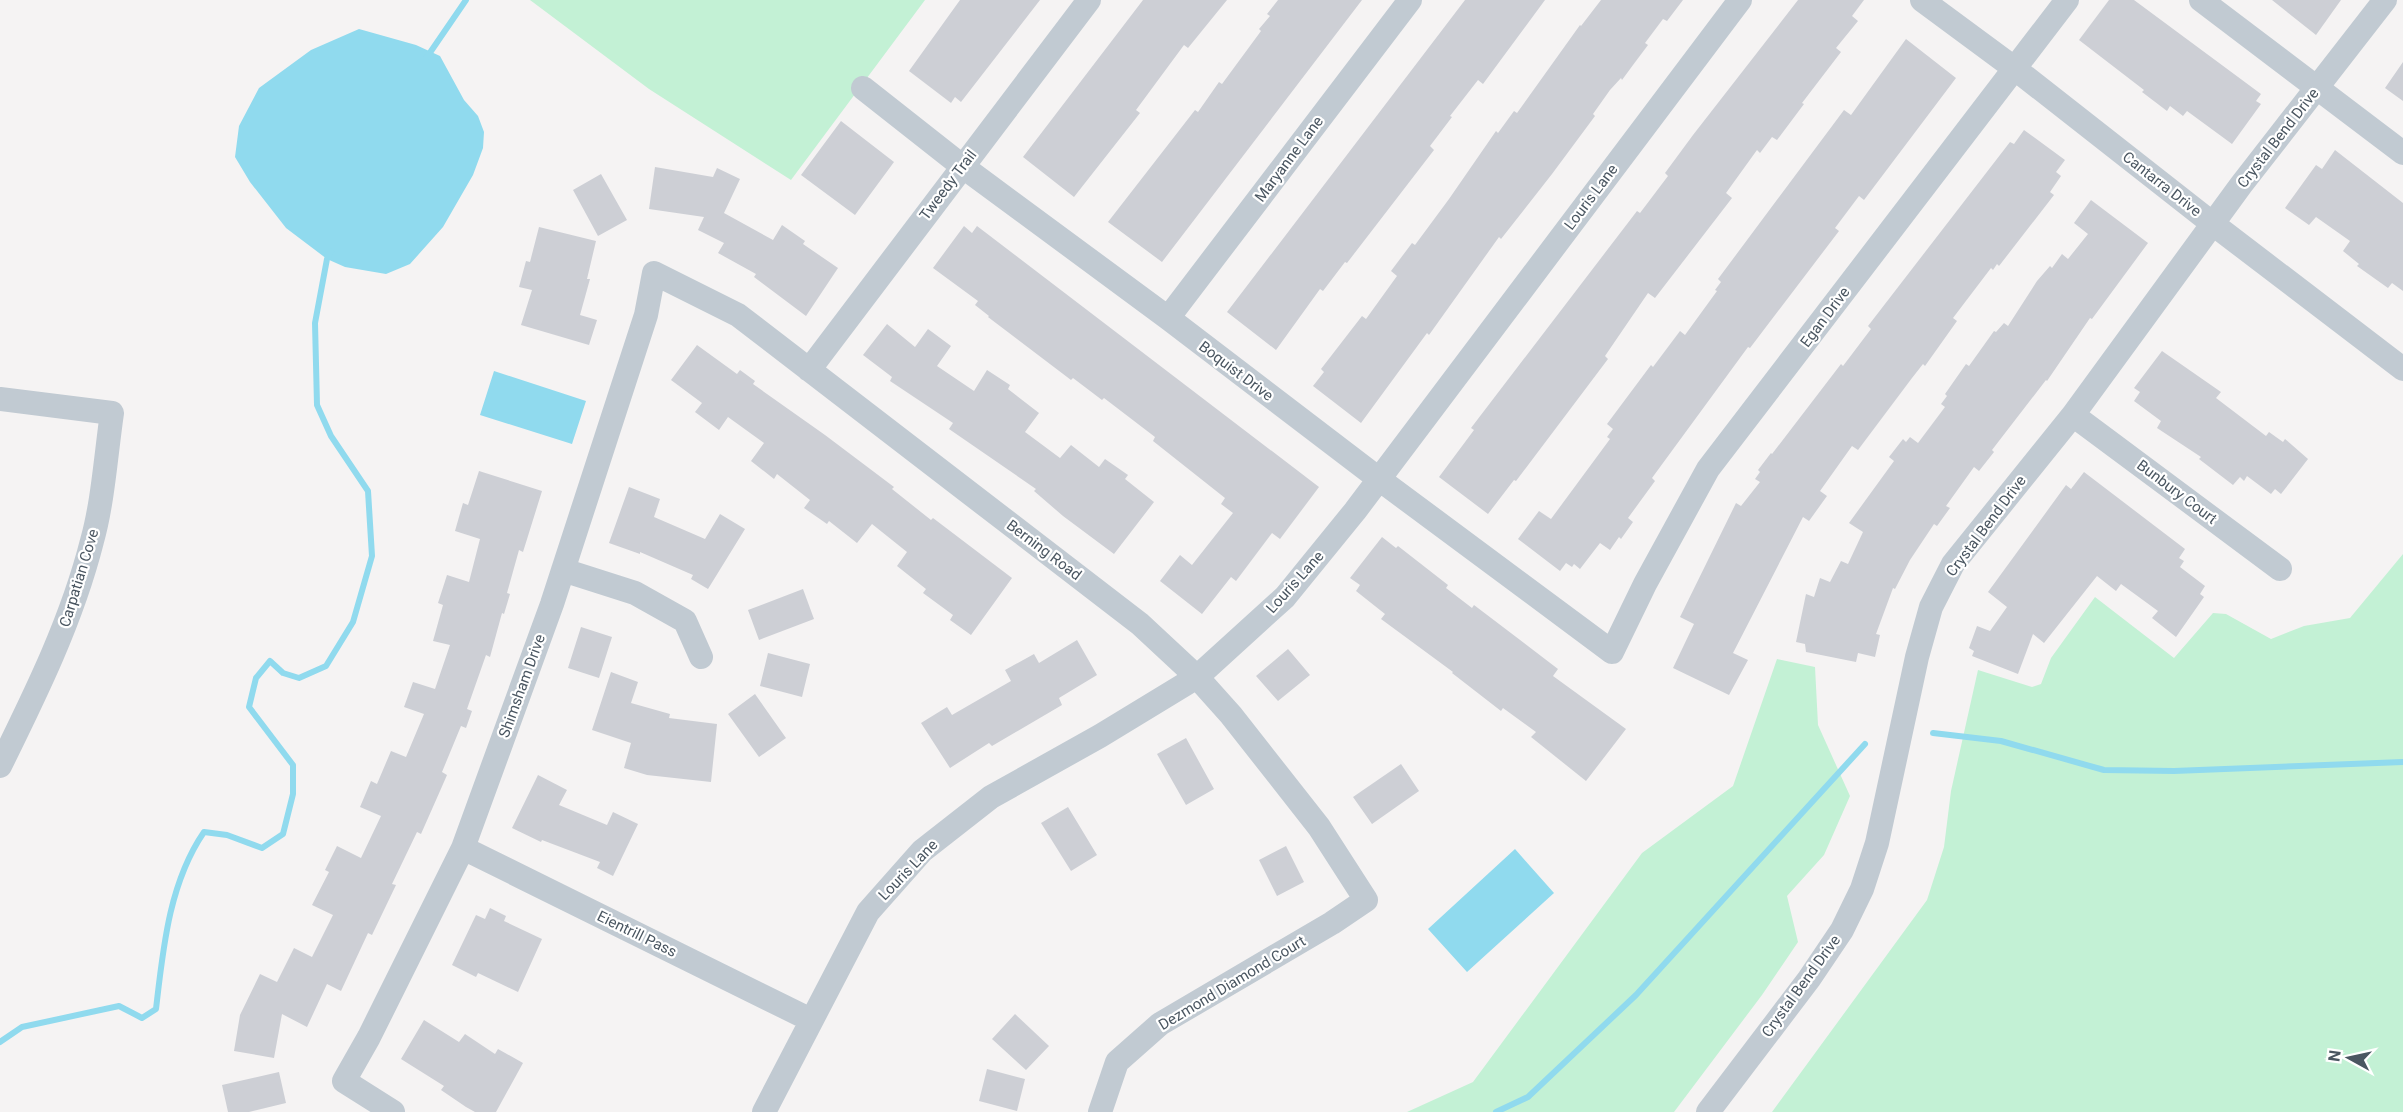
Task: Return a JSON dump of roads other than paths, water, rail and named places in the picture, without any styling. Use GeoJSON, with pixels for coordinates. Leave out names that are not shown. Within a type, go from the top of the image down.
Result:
{"type":"FeatureCollection","features":[{"type":"Feature","properties":{"kind":"street","name":"Tweedy Trail"},"geometry":{"type":"LineString","coordinates":[[809,370],[1089,0]]}},
{"type":"Feature","properties":{"kind":"street","name":"Maryanne Lane"},"geometry":{"type":"LineString","coordinates":[[1167,318],[1410,0]]}},
{"type":"Feature","properties":{"kind":"street","name":"Louris Lane"},"geometry":{"type":"LineString","coordinates":[[764,1112],[868,912],[922,851],[991,797],[1100,736],[1197,677],[1285,597],[1378,479],[1740,0]]}},
{"type":"Feature","properties":{"kind":"street","name":"Cantarra Drive"},"geometry":{"type":"LineString","coordinates":[[1922,0],[2014,68],[2403,369]]}},
{"type":"Feature","properties":{"kind":"street","name":"Egan Drive"},"geometry":{"type":"LineString","coordinates":[[1612,652],[1645,584],[1708,470],[2067,0]]}},
{"type":"Feature","properties":{"kind":"street"},"geometry":{"type":"LineString","coordinates":[[2201,0],[2403,153]]}},
{"type":"Feature","properties":{"kind":"street","name":"Crystal Bend Drive"},"geometry":{"type":"LineString","coordinates":[[1708,1112],[1809,979],[1842,930],[1862,889],[1877,843],[1917,657],[1931,608],[1953,564],[2073,415],[2241,185],[2385,0]]}},
{"type":"Feature","properties":{"kind":"street","name":"Boquist Drive"},"geometry":{"type":"LineString","coordinates":[[863,88],[1378,479],[1612,652]]}},
{"type":"Feature","properties":{"kind":"street","name":"Berning Road"},"geometry":{"type":"LineString","coordinates":[[654,273],[738,315],[1140,624],[1197,677],[1231,715],[1319,827],[1365,900]]}},
{"type":"Feature","properties":{"kind":"street","name":"Shimsham Drive"},"geometry":{"type":"LineString","coordinates":[[393,1112],[344,1081],[369,1038],[463,848],[563,570],[646,315],[654,273]]}},
{"type":"Feature","properties":{"kind":"street","name":"Carpatian Cove"},"geometry":{"type":"LineString","coordinates":[[0,399],[112,413],[93,538],[73,609],[37,691],[0,766]]}},
{"type":"Feature","properties":{"kind":"street","name":"Bunbury Court"},"geometry":{"type":"LineString","coordinates":[[2073,415],[2280,569]]}},
{"type":"Feature","properties":{"kind":"street"},"geometry":{"type":"LineString","coordinates":[[563,570],[635,593],[685,621],[701,657]]}},
{"type":"Feature","properties":{"kind":"street","name":"Eientrill Pass"},"geometry":{"type":"LineString","coordinates":[[463,848],[811,1020]]}},
{"type":"Feature","properties":{"kind":"street","name":"Dezmond Diamond Court"},"geometry":{"type":"LineString","coordinates":[[1100,1112],[1117,1062],[1160,1024],[1332,923],[1365,900]]}},
{"type":"Feature","properties":{"kind":"water"},"geometry":{"type":"Polygon","coordinates":[[[359,29],[416,45],[440,56],[464,100],[478,116],[484,132],[483,148],[473,175],[443,227],[410,264],[386,274],[345,267],[327,259],[286,228],[250,182],[235,157],[239,126],[259,88],[311,50],[359,29]]]}},
{"type":"Feature","properties":{"kind":"water"},"geometry":{"type":"Polygon","coordinates":[[[494,371],[586,401],[572,444],[480,415],[494,371]]]}},
{"type":"Feature","properties":{"kind":"water"},"geometry":{"type":"Polygon","coordinates":[[[1515,849],[1554,893],[1467,972],[1428,929],[1515,849]]]}},
{"type":"Feature","properties":{"kind":"waterway"},"geometry":{"type":"LineString","coordinates":[[427,57],[466,0]]}},
{"type":"Feature","properties":{"kind":"waterway"},"geometry":{"type":"LineString","coordinates":[[0,1042],[22,1027],[119,1006],[142,1018],[156,1009],[165,940],[175,895],[192,852],[204,832],[227,835],[262,848],[283,834],[293,794],[293,765],[249,707],[256,678],[270,661],[283,673],[299,678],[326,666],[353,622],[372,556],[368,491],[331,436],[317,405],[315,323],[327,259],[331,252]]}},
{"type":"Feature","properties":{"kind":"waterway"},"geometry":{"type":"LineString","coordinates":[[1933,733],[2001,741],[2104,770],[2174,771],[2403,762]]}},
{"type":"Feature","properties":{"kind":"waterway"},"geometry":{"type":"LineString","coordinates":[[1496,1112],[1528,1097],[1636,995],[1865,744]]}}]}
